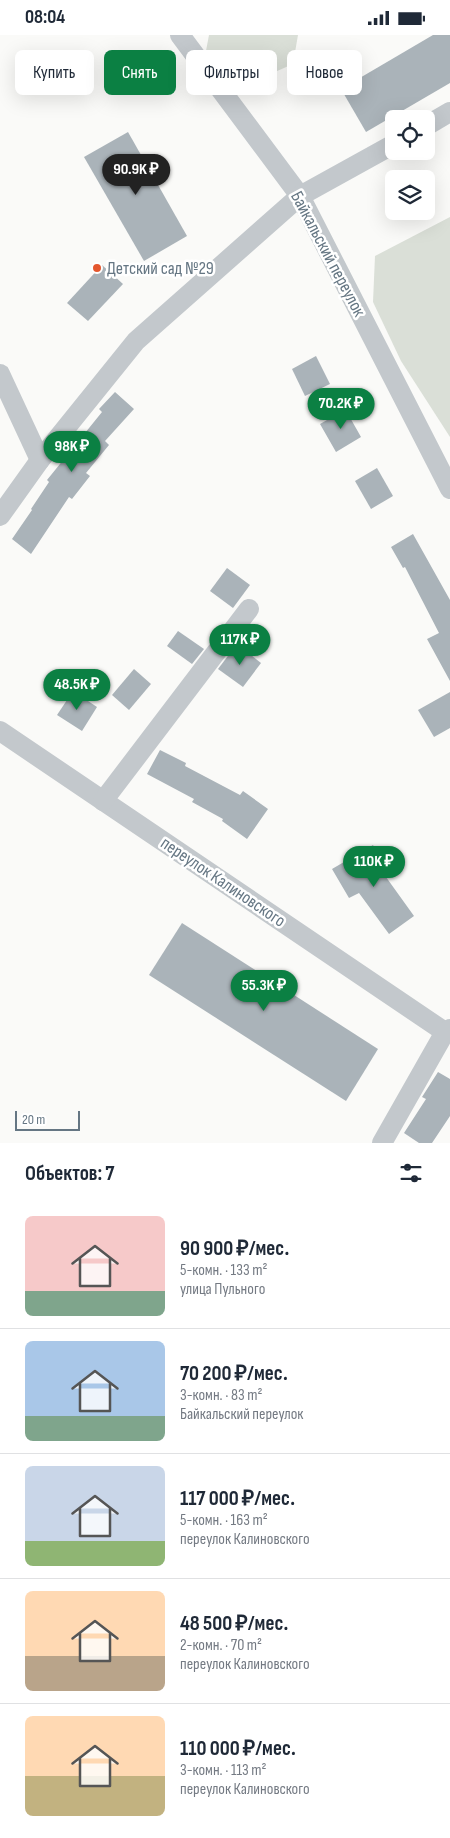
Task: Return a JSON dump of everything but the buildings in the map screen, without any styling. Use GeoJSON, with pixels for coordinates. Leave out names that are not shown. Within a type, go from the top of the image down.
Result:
{"type":"FeatureCollection","features":[{"type":"Feature","properties":{"kind":"street","name":"Байкальский переулок"},"geometry":{"type":"LineString","coordinates":[[180,35],[300,196],[450,489]]}},
{"type":"Feature","properties":{"kind":"street"},"geometry":{"type":"LineString","coordinates":[[435,121],[450,112]]}},
{"type":"Feature","properties":{"kind":"street"},"geometry":{"type":"LineString","coordinates":[[0,516],[40,460],[136,341],[300,196],[385,149]]}},
{"type":"Feature","properties":{"kind":"street"},"geometry":{"type":"LineString","coordinates":[[0,374],[40,460]]}},
{"type":"Feature","properties":{"kind":"street"},"geometry":{"type":"LineString","coordinates":[[103,801],[249,609]]}},
{"type":"Feature","properties":{"kind":"street","name":"переулок Калиновского"},"geometry":{"type":"LineString","coordinates":[[0,731],[448,1031]]}},
{"type":"Feature","properties":{"kind":"street"},"geometry":{"type":"LineString","coordinates":[[382,1143],[448,1031]]}},
{"type":"Feature","properties":{"kind":"shaded area"},"geometry":{"type":"Polygon","coordinates":[[[209,35],[298,35],[295,50],[287,50],[287,67],[277,71],[277,50],[206,50],[209,35]]]}},
{"type":"Feature","properties":{"kind":"shaded area"},"geometry":{"type":"Polygon","coordinates":[[[450,217],[450,437],[401,361],[373,302],[375,256],[450,217]]]}},
{"type":"Feature","properties":{"kind":"place","name":"Детский сад №29"},"geometry":{"type":"Point","coordinates":[97,268]}}]}
